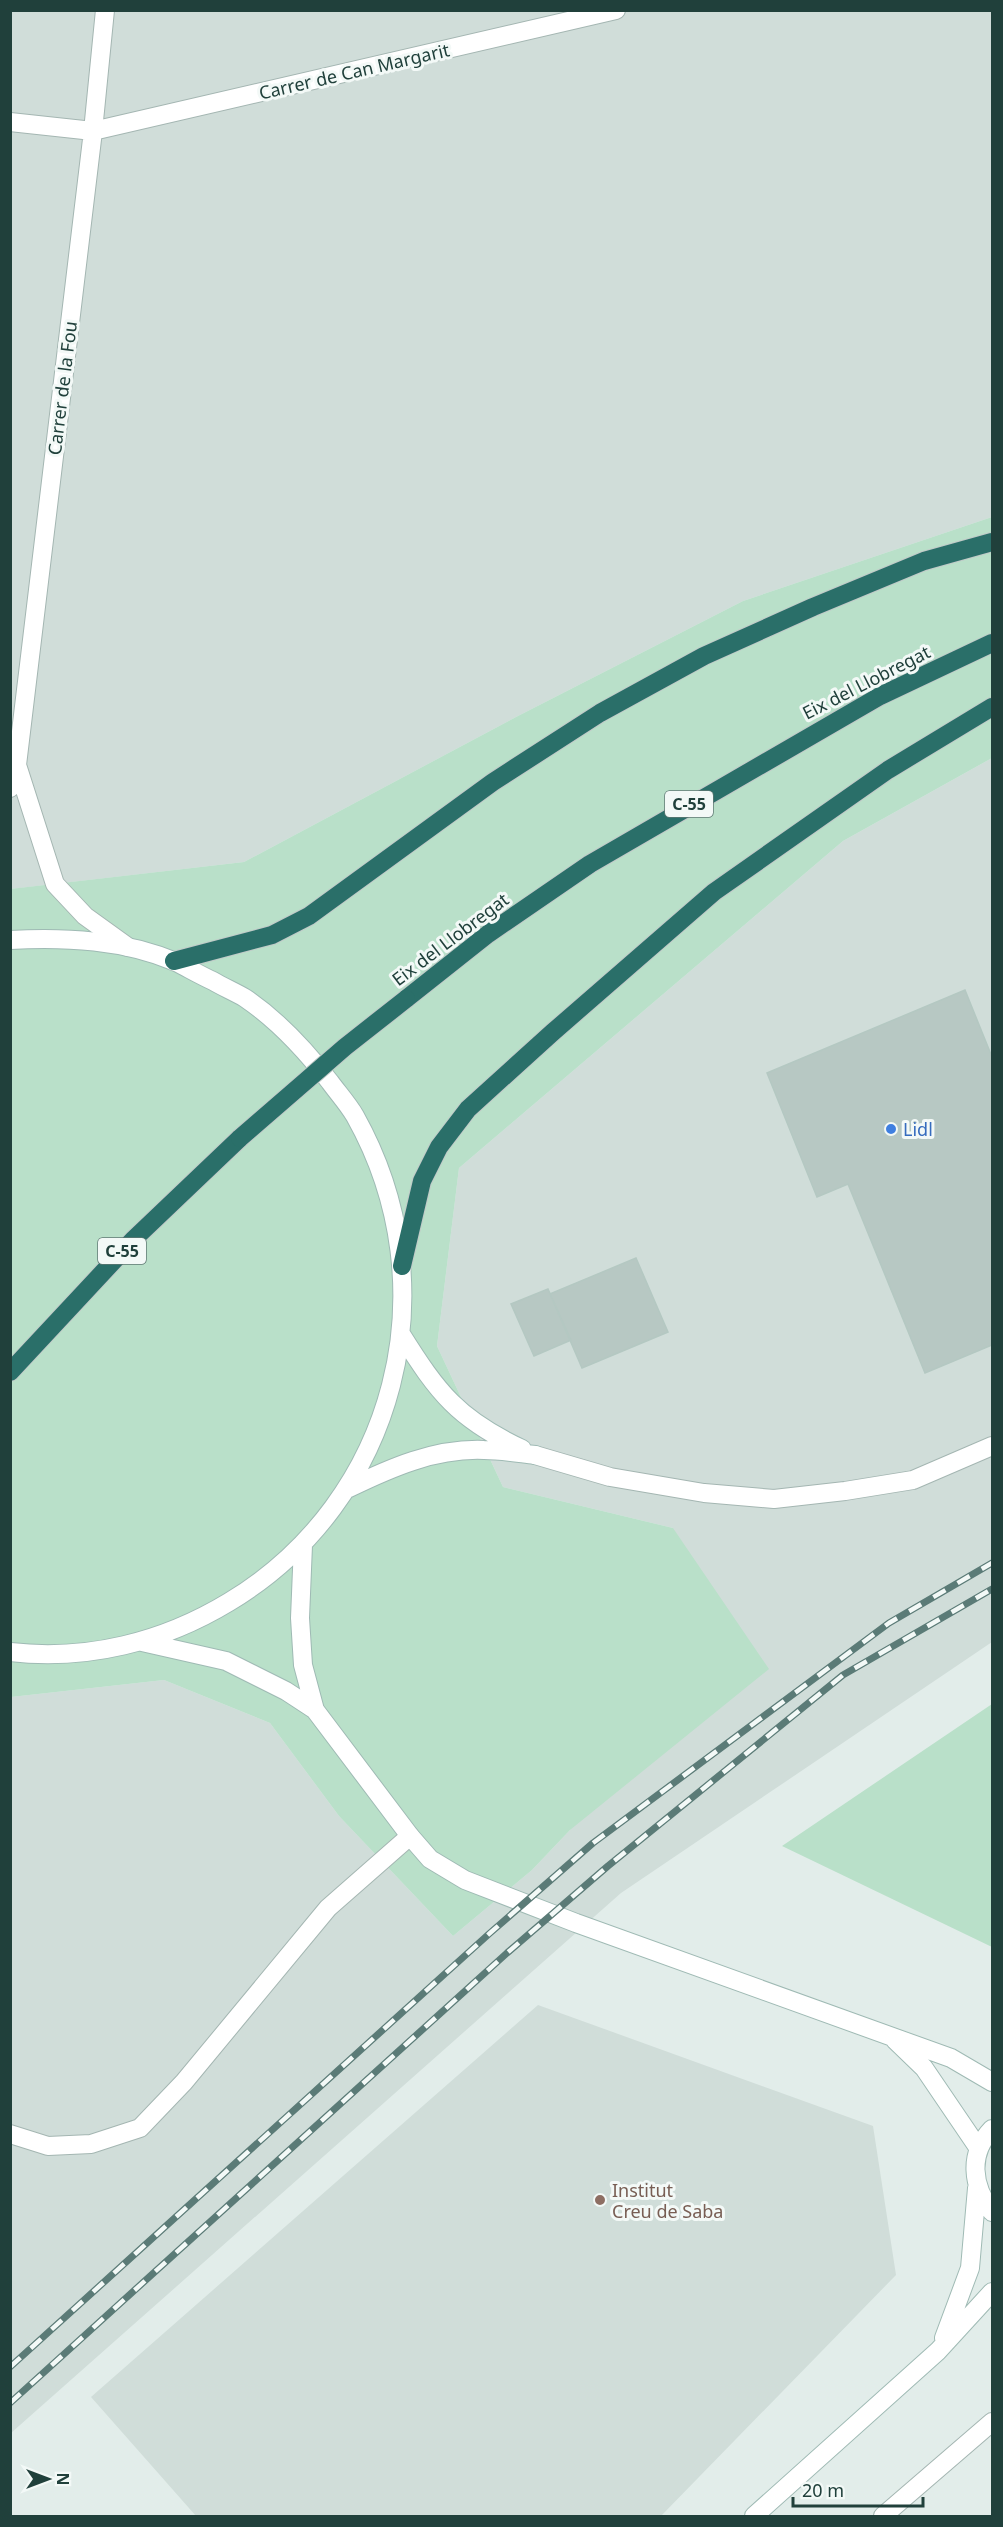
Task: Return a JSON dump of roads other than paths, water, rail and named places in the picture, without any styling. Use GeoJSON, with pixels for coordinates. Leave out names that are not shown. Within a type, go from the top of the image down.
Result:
{"type":"FeatureCollection","features":[{"type":"Feature","properties":{"kind":"highway"},"geometry":{"type":"LineString","coordinates":[[174,962],[272,935],[309,916],[493,782],[600,713],[704,656],[924,561],[993,542]]}},
{"type":"Feature","properties":{"kind":"highway","name":"Eix del Llobregat"},"geometry":{"type":"LineString","coordinates":[[10,1372],[134,1239],[240,1137],[345,1047],[488,934],[590,864],[880,696],[993,643]]}},
{"type":"Feature","properties":{"kind":"highway"},"geometry":{"type":"LineString","coordinates":[[402,1266],[422,1181],[439,1147],[468,1109],[714,892],[888,770],[993,707]]}},
{"type":"Feature","properties":{"kind":"street","name":"Carrer de la Fou"},"geometry":{"type":"LineString","coordinates":[[10,789],[17,765],[93,130],[105,10]]}},
{"type":"Feature","properties":{"kind":"street","name":"Carrer de Can Margarit"},"geometry":{"type":"LineString","coordinates":[[10,122],[93,130],[616,10]]}},
{"type":"Feature","properties":{"kind":"street","name":"Carrer de la Fou"},"geometry":{"type":"LineString","coordinates":[[17,765],[55,884],[85,916],[128,947]]}},
{"type":"Feature","properties":{"kind":"street"},"geometry":{"type":"LineString","coordinates":[[10,940],[48,938],[88,940],[128,947],[174,962],[245,998],[306,1051],[354,1115],[387,1188],[402,1266],[404,1300],[402,1334],[391,1388],[373,1440],[347,1489],[327,1518],[303,1545],[255,1586],[201,1619],[142,1642],[104,1650],[65,1654],[10,1652]]}},
{"type":"Feature","properties":{"kind":"street"},"geometry":{"type":"LineString","coordinates":[[402,1334],[428,1377],[446,1400],[489,1434],[535,1455],[610,1477],[704,1493],[774,1499],[913,1480],[993,1446]]}},
{"type":"Feature","properties":{"kind":"street"},"geometry":{"type":"LineString","coordinates":[[347,1489],[391,1467],[428,1456],[483,1449],[535,1455]]}},
{"type":"Feature","properties":{"kind":"street"},"geometry":{"type":"LineString","coordinates":[[303,1545],[300,1618],[303,1665],[315,1710]]}},
{"type":"Feature","properties":{"kind":"street"},"geometry":{"type":"LineString","coordinates":[[142,1642],[226,1661],[286,1691],[315,1710],[430,1859],[465,1880],[500,1895],[951,2058],[993,2082]]}},
{"type":"Feature","properties":{"kind":"street"},"geometry":{"type":"LineString","coordinates":[[10,2134],[48,2146],[91,2144],[140,2128],[184,2082],[328,1908],[410,1836]]}},
{"type":"Feature","properties":{"kind":"street"},"geometry":{"type":"LineString","coordinates":[[890,2035],[924,2068],[980,2149]]}},
{"type":"Feature","properties":{"kind":"street"},"geometry":{"type":"LineString","coordinates":[[938,2351],[970,2268],[977,2188],[975,2168],[980,2149],[993,2129]]}},
{"type":"Feature","properties":{"kind":"street"},"geometry":{"type":"LineString","coordinates":[[977,2188],[993,2212]]}},
{"type":"Feature","properties":{"kind":"street"},"geometry":{"type":"LineString","coordinates":[[754,2517],[938,2351],[993,2292]]}},
{"type":"Feature","properties":{"kind":"street"},"geometry":{"type":"LineString","coordinates":[[883,2517],[993,2422]]}},
{"type":"Feature","properties":{"kind":"railway"},"geometry":{"type":"LineString","coordinates":[[10,2367],[490,1933],[593,1843],[889,1623],[992,1563]]}},
{"type":"Feature","properties":{"kind":"railway"},"geometry":{"type":"LineString","coordinates":[[10,2403],[507,1953],[608,1866],[843,1675],[992,1589]]}},
{"type":"Feature","properties":{"kind":"place","name":"Lidl"},"geometry":{"type":"Point","coordinates":[891,1129]}},
{"type":"Feature","properties":{"kind":"place","name":"Institut Creu de Saba"},"geometry":{"type":"Point","coordinates":[600,2200]}}]}
